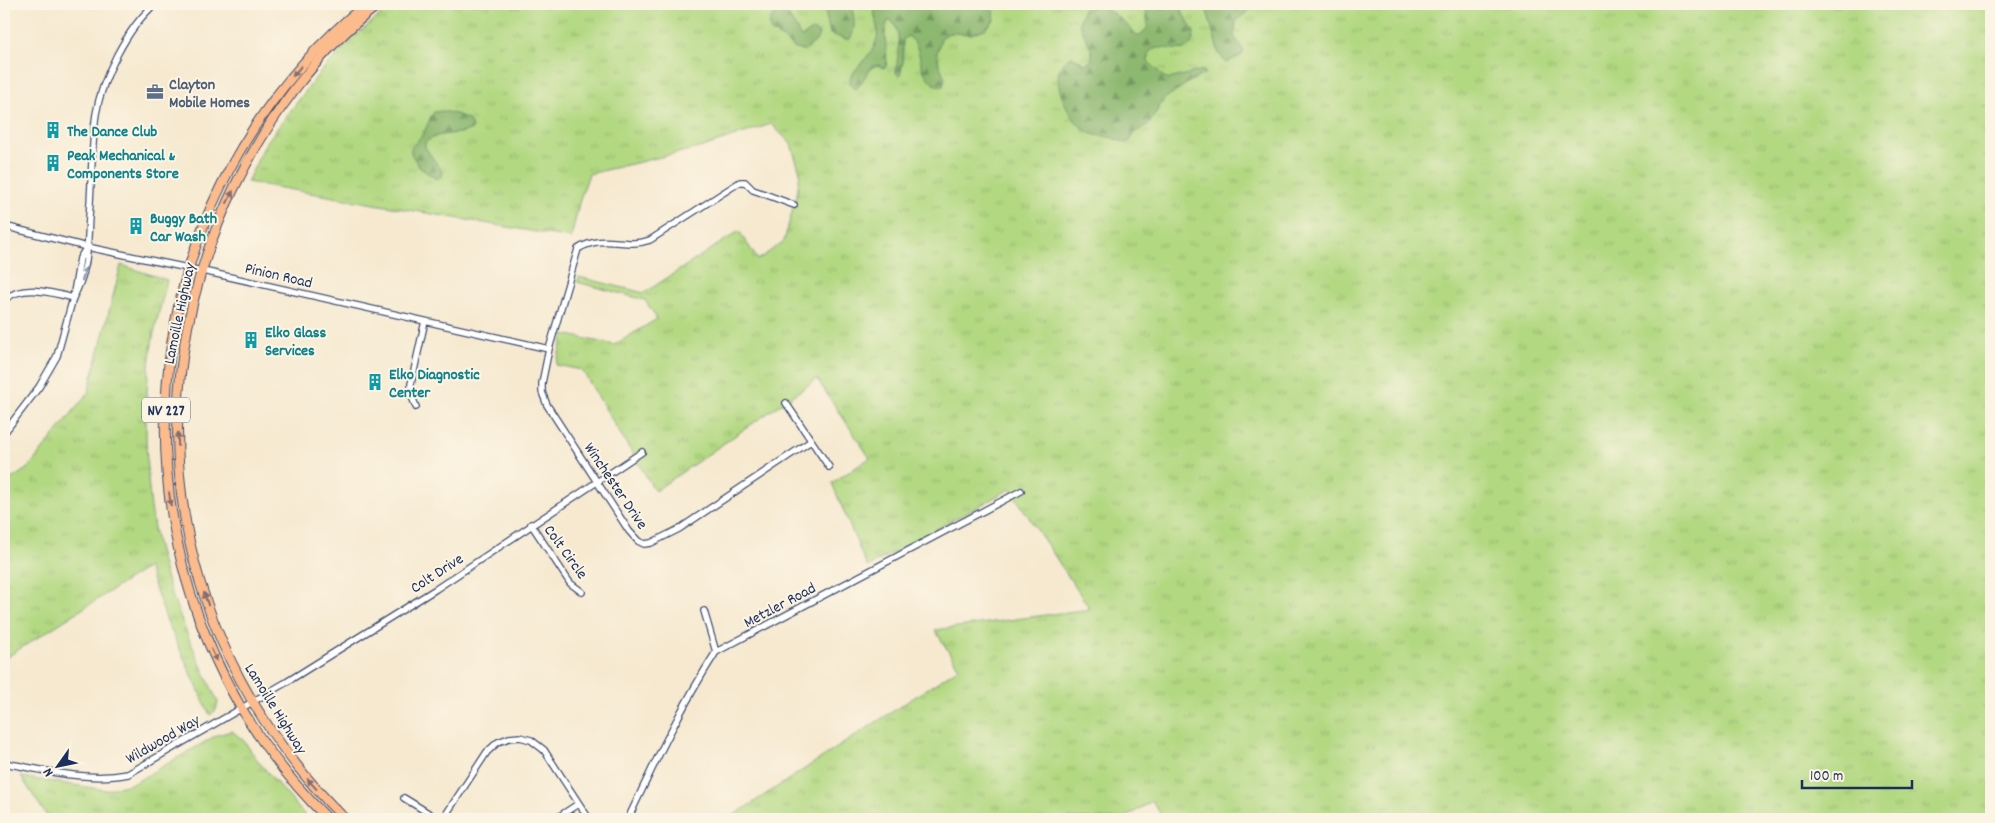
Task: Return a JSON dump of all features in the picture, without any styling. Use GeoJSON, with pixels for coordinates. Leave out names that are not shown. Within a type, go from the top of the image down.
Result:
{"type":"FeatureCollection","features":[{"type":"Feature","properties":{"kind":"main road","name":"Lamoille Highway"},"geometry":{"type":"LineString","coordinates":[[328,819],[303,794],[272,755],[241,708],[210,646],[194,604],[179,552],[168,484],[165,436],[169,359],[177,312],[211,208],[229,170],[250,133],[307,60],[338,27],[366,4]]}},
{"type":"Feature","properties":{"kind":"main road","name":"Lamoille Highway"},"geometry":{"type":"LineString","coordinates":[[346,819],[313,786],[287,755],[252,702],[216,628],[200,583],[184,517],[178,444],[180,369],[184,341],[201,271],[218,224],[248,160],[289,98],[318,62],[337,41],[379,4]]}},
{"type":"Feature","properties":{"kind":"street"},"geometry":{"type":"LineString","coordinates":[[4,433],[40,387],[58,356],[73,298],[81,283],[87,262],[96,112],[103,89],[124,44],[140,20],[155,4]]}},
{"type":"Feature","properties":{"kind":"street","name":"Winchester Drive"},"geometry":{"type":"LineString","coordinates":[[794,205],[753,190],[748,184],[740,182],[651,240],[634,244],[606,240],[594,242],[578,249],[549,349],[542,392],[547,405],[633,536],[644,544],[651,543],[679,529],[811,441]]}},
{"type":"Feature","properties":{"kind":"street","name":"Pinion Road"},"geometry":{"type":"LineString","coordinates":[[4,226],[87,247],[190,268],[549,349]]}},
{"type":"Feature","properties":{"kind":"street"},"geometry":{"type":"LineString","coordinates":[[4,300],[12,294],[29,291],[58,294],[73,298]]}},
{"type":"Feature","properties":{"kind":"street"},"geometry":{"type":"LineString","coordinates":[[416,406],[411,394],[411,384],[425,321]]}},
{"type":"Feature","properties":{"kind":"street"},"geometry":{"type":"LineString","coordinates":[[786,403],[829,467]]}},
{"type":"Feature","properties":{"kind":"street","name":"Colt Drive"},"geometry":{"type":"LineString","coordinates":[[241,708],[285,683],[436,589],[531,524],[642,452]]}},
{"type":"Feature","properties":{"kind":"street","name":"Metzler Road"},"geometry":{"type":"LineString","coordinates":[[628,819],[658,755],[701,675],[716,652],[1021,491]]}},
{"type":"Feature","properties":{"kind":"street","name":"Colt Circle"},"geometry":{"type":"LineString","coordinates":[[531,524],[570,583],[582,592]]}},
{"type":"Feature","properties":{"kind":"street"},"geometry":{"type":"LineString","coordinates":[[704,611],[716,652]]}},
{"type":"Feature","properties":{"kind":"street","name":"Wildwood Way"},"geometry":{"type":"LineString","coordinates":[[4,764],[94,777],[128,774],[241,708]]}},
{"type":"Feature","properties":{"kind":"street"},"geometry":{"type":"LineString","coordinates":[[443,819],[487,752],[498,742],[520,737],[539,744],[589,819]]}},
{"type":"Feature","properties":{"kind":"street"},"geometry":{"type":"LineString","coordinates":[[404,798],[438,819]]}},
{"type":"Feature","properties":{"kind":"street"},"geometry":{"type":"LineString","coordinates":[[554,819],[578,804]]}},
{"type":"Feature","properties":{"kind":"green space"},"geometry":{"type":"Polygon","coordinates":[[[394,4],[1991,4],[1991,819],[1164,819],[1152,801],[1123,819],[728,819],[959,668],[935,630],[1090,609],[1010,489],[867,567],[832,483],[870,458],[817,379],[655,491],[582,370],[556,365],[564,334],[614,345],[657,319],[645,300],[577,282],[579,277],[644,293],[739,231],[758,260],[784,241],[797,194],[800,172],[791,144],[771,124],[703,147],[589,174],[580,199],[571,238],[247,182],[266,143],[321,71],[355,36],[394,4]]]}},
{"type":"Feature","properties":{"kind":"green space"},"geometry":{"type":"Polygon","coordinates":[[[833,4],[851,5],[854,27],[849,40],[830,34],[825,11],[833,4]]]}},
{"type":"Feature","properties":{"kind":"green space"},"geometry":{"type":"Polygon","coordinates":[[[880,4],[995,4],[994,20],[985,29],[971,34],[949,33],[941,38],[937,53],[945,78],[943,86],[939,87],[926,75],[916,46],[908,36],[903,40],[903,62],[900,76],[896,73],[898,39],[892,21],[888,21],[885,32],[886,67],[874,66],[856,89],[851,85],[850,78],[875,44],[878,32],[874,10],[880,4]]]}},
{"type":"Feature","properties":{"kind":"green space"},"geometry":{"type":"Polygon","coordinates":[[[1145,4],[1180,4],[1182,12],[1194,32],[1192,42],[1188,47],[1183,49],[1155,48],[1150,51],[1148,61],[1164,77],[1169,79],[1203,70],[1206,73],[1164,99],[1149,124],[1134,133],[1130,141],[1126,143],[1089,133],[1072,116],[1061,94],[1058,82],[1059,72],[1063,63],[1072,56],[1085,64],[1092,57],[1090,46],[1079,22],[1083,10],[1099,8],[1106,10],[1119,18],[1137,35],[1142,35],[1148,26],[1145,4]]]}},
{"type":"Feature","properties":{"kind":"green space"},"geometry":{"type":"Polygon","coordinates":[[[1205,4],[1234,4],[1237,11],[1242,9],[1243,4],[1257,4],[1236,21],[1234,36],[1243,50],[1243,54],[1226,63],[1219,54],[1205,4]]]}},
{"type":"Feature","properties":{"kind":"green space"},"geometry":{"type":"Polygon","coordinates":[[[783,11],[789,16],[801,37],[812,30],[819,34],[816,41],[804,51],[794,48],[771,32],[770,21],[776,14],[783,11]]]}},
{"type":"Feature","properties":{"kind":"green space"},"geometry":{"type":"Polygon","coordinates":[[[443,111],[465,118],[471,124],[472,129],[460,133],[436,136],[425,143],[425,147],[443,173],[442,176],[436,179],[419,167],[411,153],[411,148],[424,133],[434,112],[443,111]]]}},
{"type":"Feature","properties":{"kind":"green space"},"geometry":{"type":"Polygon","coordinates":[[[121,265],[167,280],[154,333],[148,371],[146,439],[151,507],[159,551],[172,595],[189,639],[218,702],[216,710],[210,715],[166,619],[148,567],[4,659],[4,484],[28,468],[88,393],[121,265]]]}},
{"type":"Feature","properties":{"kind":"green space"},"geometry":{"type":"Polygon","coordinates":[[[232,731],[244,741],[258,761],[308,819],[49,819],[21,777],[106,790],[134,783],[217,735],[232,731]]]}},
{"type":"Feature","properties":{"kind":"place","name":"Clayton Mobile Homes"},"geometry":{"type":"Point","coordinates":[155,92]}},
{"type":"Feature","properties":{"kind":"place","name":"The Dance Club"},"geometry":{"type":"Point","coordinates":[53,130]}},
{"type":"Feature","properties":{"kind":"place","name":"Peak Mechanical & Components Store"},"geometry":{"type":"Point","coordinates":[53,163]}},
{"type":"Feature","properties":{"kind":"place","name":"Buggy Bath Car Wash"},"geometry":{"type":"Point","coordinates":[136,226]}},
{"type":"Feature","properties":{"kind":"place","name":"Elko Glass Services"},"geometry":{"type":"Point","coordinates":[251,340]}},
{"type":"Feature","properties":{"kind":"place","name":"Elko Diagnostic Center"},"geometry":{"type":"Point","coordinates":[375,382]}}]}
